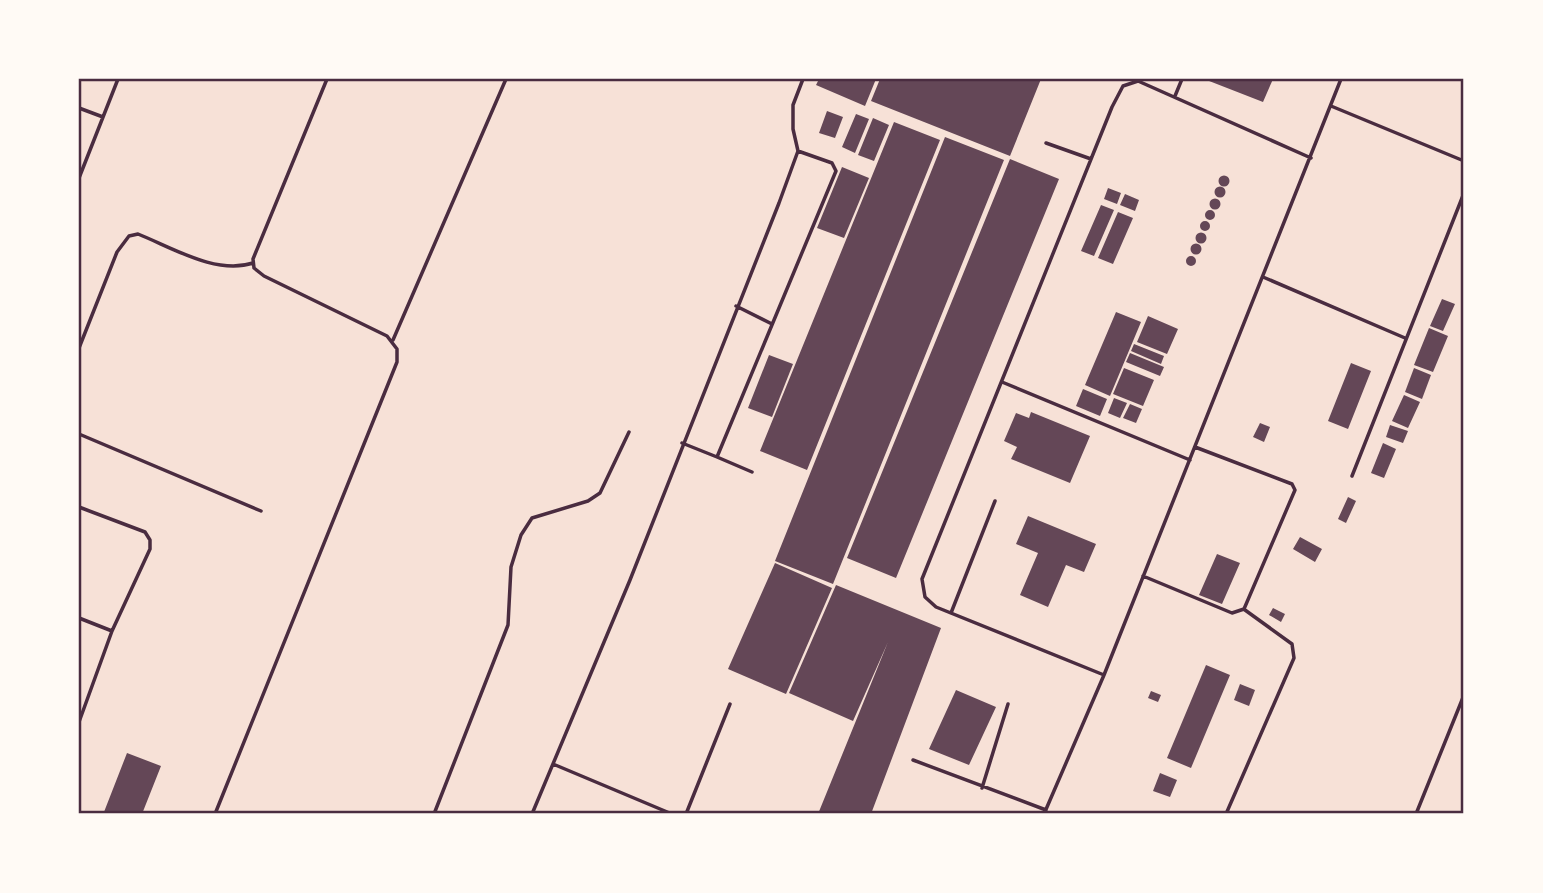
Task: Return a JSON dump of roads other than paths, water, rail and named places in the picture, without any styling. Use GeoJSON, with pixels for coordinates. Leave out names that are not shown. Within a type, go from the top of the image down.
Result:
{"type":"FeatureCollection","features":[{"type":"Feature","properties":{"kind":"lane"},"geometry":{"type":"LineString","coordinates":[[79,178],[118,79]]}},
{"type":"Feature","properties":{"kind":"lane"},"geometry":{"type":"LineString","coordinates":[[79,348],[117,252],[130,236],[138,234],[223,266],[242,267],[253,263],[327,79]]}},
{"type":"Feature","properties":{"kind":"lane"},"geometry":{"type":"LineString","coordinates":[[393,340],[506,79]]}},
{"type":"Feature","properties":{"kind":"lane"},"geometry":{"type":"LineString","coordinates":[[532,814],[630,580],[798,151],[793,130],[793,105],[803,79]]}},
{"type":"Feature","properties":{"kind":"lane"},"geometry":{"type":"LineString","coordinates":[[1175,96],[1182,79]]}},
{"type":"Feature","properties":{"kind":"lane"},"geometry":{"type":"LineString","coordinates":[[913,760],[1045,812],[1104,675],[1341,79]]}},
{"type":"Feature","properties":{"kind":"lane"},"geometry":{"type":"LineString","coordinates":[[1104,675],[936,607],[925,597],[922,579],[1091,159],[1124,86],[1138,81],[1311,158]]}},
{"type":"Feature","properties":{"kind":"lane"},"geometry":{"type":"LineString","coordinates":[[1331,106],[1464,162]]}},
{"type":"Feature","properties":{"kind":"lane"},"geometry":{"type":"LineString","coordinates":[[79,108],[103,117]]}},
{"type":"Feature","properties":{"kind":"lane"},"geometry":{"type":"LineString","coordinates":[[1046,143],[1091,159]]}},
{"type":"Feature","properties":{"kind":"lane"},"geometry":{"type":"LineString","coordinates":[[717,457],[835,171],[832,163],[798,151]]}},
{"type":"Feature","properties":{"kind":"lane"},"geometry":{"type":"LineString","coordinates":[[1352,476],[1464,193]]}},
{"type":"Feature","properties":{"kind":"lane"},"geometry":{"type":"LineString","coordinates":[[215,814],[395,370],[397,349],[393,340],[264,276],[253,263]]}},
{"type":"Feature","properties":{"kind":"lane"},"geometry":{"type":"LineString","coordinates":[[1263,277],[1405,338]]}},
{"type":"Feature","properties":{"kind":"lane"},"geometry":{"type":"LineString","coordinates":[[736,306],[772,324]]}},
{"type":"Feature","properties":{"kind":"lane"},"geometry":{"type":"LineString","coordinates":[[1002,382],[1190,460]]}},
{"type":"Feature","properties":{"kind":"lane"},"geometry":{"type":"LineString","coordinates":[[434,814],[508,625],[511,567],[521,535],[532,517],[589,501],[600,493],[629,432]]}},
{"type":"Feature","properties":{"kind":"lane"},"geometry":{"type":"LineString","coordinates":[[79,433],[261,511]]}},
{"type":"Feature","properties":{"kind":"lane"},"geometry":{"type":"LineString","coordinates":[[682,443],[752,472]]}},
{"type":"Feature","properties":{"kind":"lane"},"geometry":{"type":"LineString","coordinates":[[1143,576],[1232,614],[1244,610],[1295,490],[1292,484],[1195,447]]}},
{"type":"Feature","properties":{"kind":"lane"},"geometry":{"type":"LineString","coordinates":[[951,613],[995,501]]}},
{"type":"Feature","properties":{"kind":"lane"},"geometry":{"type":"LineString","coordinates":[[79,507],[145,532],[150,540],[150,549],[112,631],[79,722]]}},
{"type":"Feature","properties":{"kind":"lane"},"geometry":{"type":"LineString","coordinates":[[1226,814],[1294,658],[1292,644],[1244,610]]}},
{"type":"Feature","properties":{"kind":"lane"},"geometry":{"type":"LineString","coordinates":[[79,618],[112,631]]}},
{"type":"Feature","properties":{"kind":"lane"},"geometry":{"type":"LineString","coordinates":[[1416,814],[1464,695]]}},
{"type":"Feature","properties":{"kind":"lane"},"geometry":{"type":"LineString","coordinates":[[686,814],[730,704]]}},
{"type":"Feature","properties":{"kind":"lane"},"geometry":{"type":"LineString","coordinates":[[982,788],[1008,704]]}},
{"type":"Feature","properties":{"kind":"lane"},"geometry":{"type":"LineString","coordinates":[[553,764],[669,814]]}}]}
